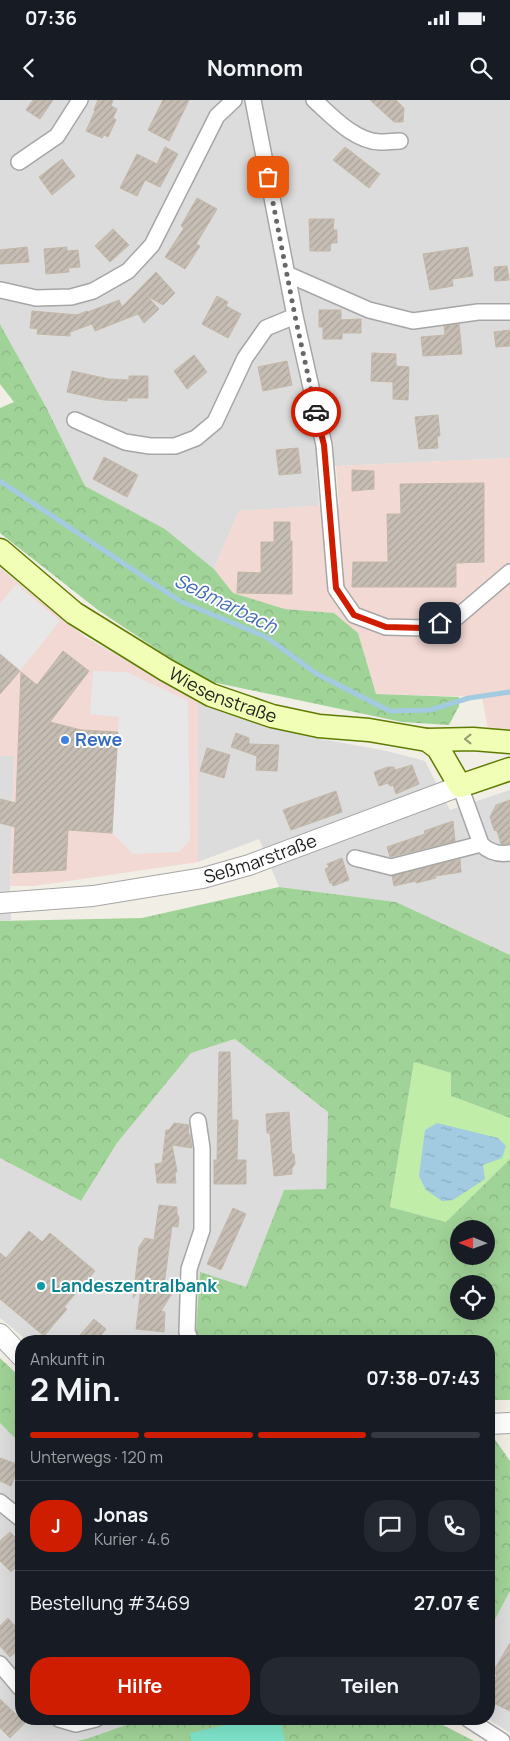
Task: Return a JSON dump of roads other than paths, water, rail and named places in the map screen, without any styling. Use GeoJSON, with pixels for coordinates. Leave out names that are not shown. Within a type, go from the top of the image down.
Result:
{"type":"FeatureCollection","features":[{"type":"Feature","properties":{"kind":"main road","name":"Wiesenstraße"},"geometry":{"type":"LineString","coordinates":[[0,550],[74,613],[166,670],[211,695],[272,716],[319,726],[369,730],[427,740],[473,739],[510,742]]}},
{"type":"Feature","properties":{"kind":"main road"},"geometry":{"type":"LineString","coordinates":[[427,740],[438,748],[460,786]]}},
{"type":"Feature","properties":{"kind":"main road","name":"Seßmarstraße"},"geometry":{"type":"LineString","coordinates":[[460,786],[510,769]]}},
{"type":"Feature","properties":{"kind":"street"},"geometry":{"type":"LineString","coordinates":[[19,162],[57,136],[80,100]]}},
{"type":"Feature","properties":{"kind":"street"},"geometry":{"type":"LineString","coordinates":[[1,290],[36,298],[71,297],[93,291],[128,271],[152,245],[218,116],[234,100]]}},
{"type":"Feature","properties":{"kind":"street"},"geometry":{"type":"LineString","coordinates":[[253,100],[295,316],[324,445],[336,588],[354,615],[386,627],[424,628],[456,618],[510,572]]}},
{"type":"Feature","properties":{"kind":"street"},"geometry":{"type":"LineString","coordinates":[[314,100],[337,121],[359,136],[378,142],[400,141]]}},
{"type":"Feature","properties":{"kind":"street"},"geometry":{"type":"LineString","coordinates":[[287,274],[369,310],[414,321],[478,312],[510,312]]}},
{"type":"Feature","properties":{"kind":"street"},"geometry":{"type":"LineString","coordinates":[[75,420],[125,442],[150,446],[175,446],[196,438],[215,422],[246,358],[266,328],[295,316]]}},
{"type":"Feature","properties":{"kind":"street"},"geometry":{"type":"LineString","coordinates":[[460,786],[481,844],[487,850],[497,853],[510,853]]}},
{"type":"Feature","properties":{"kind":"street","name":"Seßmarstraße"},"geometry":{"type":"LineString","coordinates":[[0,903],[93,896],[202,878],[249,865],[460,786]]}},
{"type":"Feature","properties":{"kind":"street"},"geometry":{"type":"LineString","coordinates":[[355,858],[391,867],[481,844]]}},
{"type":"Feature","properties":{"kind":"street"},"geometry":{"type":"LineString","coordinates":[[189,1335],[189,1269],[202,1230],[202,1148],[198,1121]]}},
{"type":"Feature","properties":{"kind":"street"},"geometry":{"type":"LineString","coordinates":[[0,1334],[15,1350]]}},
{"type":"Feature","properties":{"kind":"street"},"geometry":{"type":"LineString","coordinates":[[495,1424],[510,1423]]}},
{"type":"Feature","properties":{"kind":"street"},"geometry":{"type":"LineString","coordinates":[[0,1502],[15,1514]]}},
{"type":"Feature","properties":{"kind":"street"},"geometry":{"type":"LineString","coordinates":[[0,1664],[15,1681]]}},
{"type":"Feature","properties":{"kind":"street"},"geometry":{"type":"LineString","coordinates":[[477,1725],[502,1741]]}},
{"type":"Feature","properties":{"kind":"water"},"geometry":{"type":"Polygon","coordinates":[[[437,1123],[498,1138],[506,1146],[502,1158],[483,1165],[485,1179],[453,1200],[442,1201],[426,1190],[419,1176],[425,1130],[437,1123]]]}},
{"type":"Feature","properties":{"kind":"waterway","name":"Seßmarbach"},"geometry":{"type":"LineString","coordinates":[[0,481],[180,601],[266,637],[317,674],[390,711],[430,710],[469,698],[510,692]]}},
{"type":"Feature","properties":{"kind":"place","name":"Rewe"},"geometry":{"type":"Point","coordinates":[65,740]}},
{"type":"Feature","properties":{"kind":"place","name":"Landeszentralbank"},"geometry":{"type":"Point","coordinates":[41,1286]}}]}
